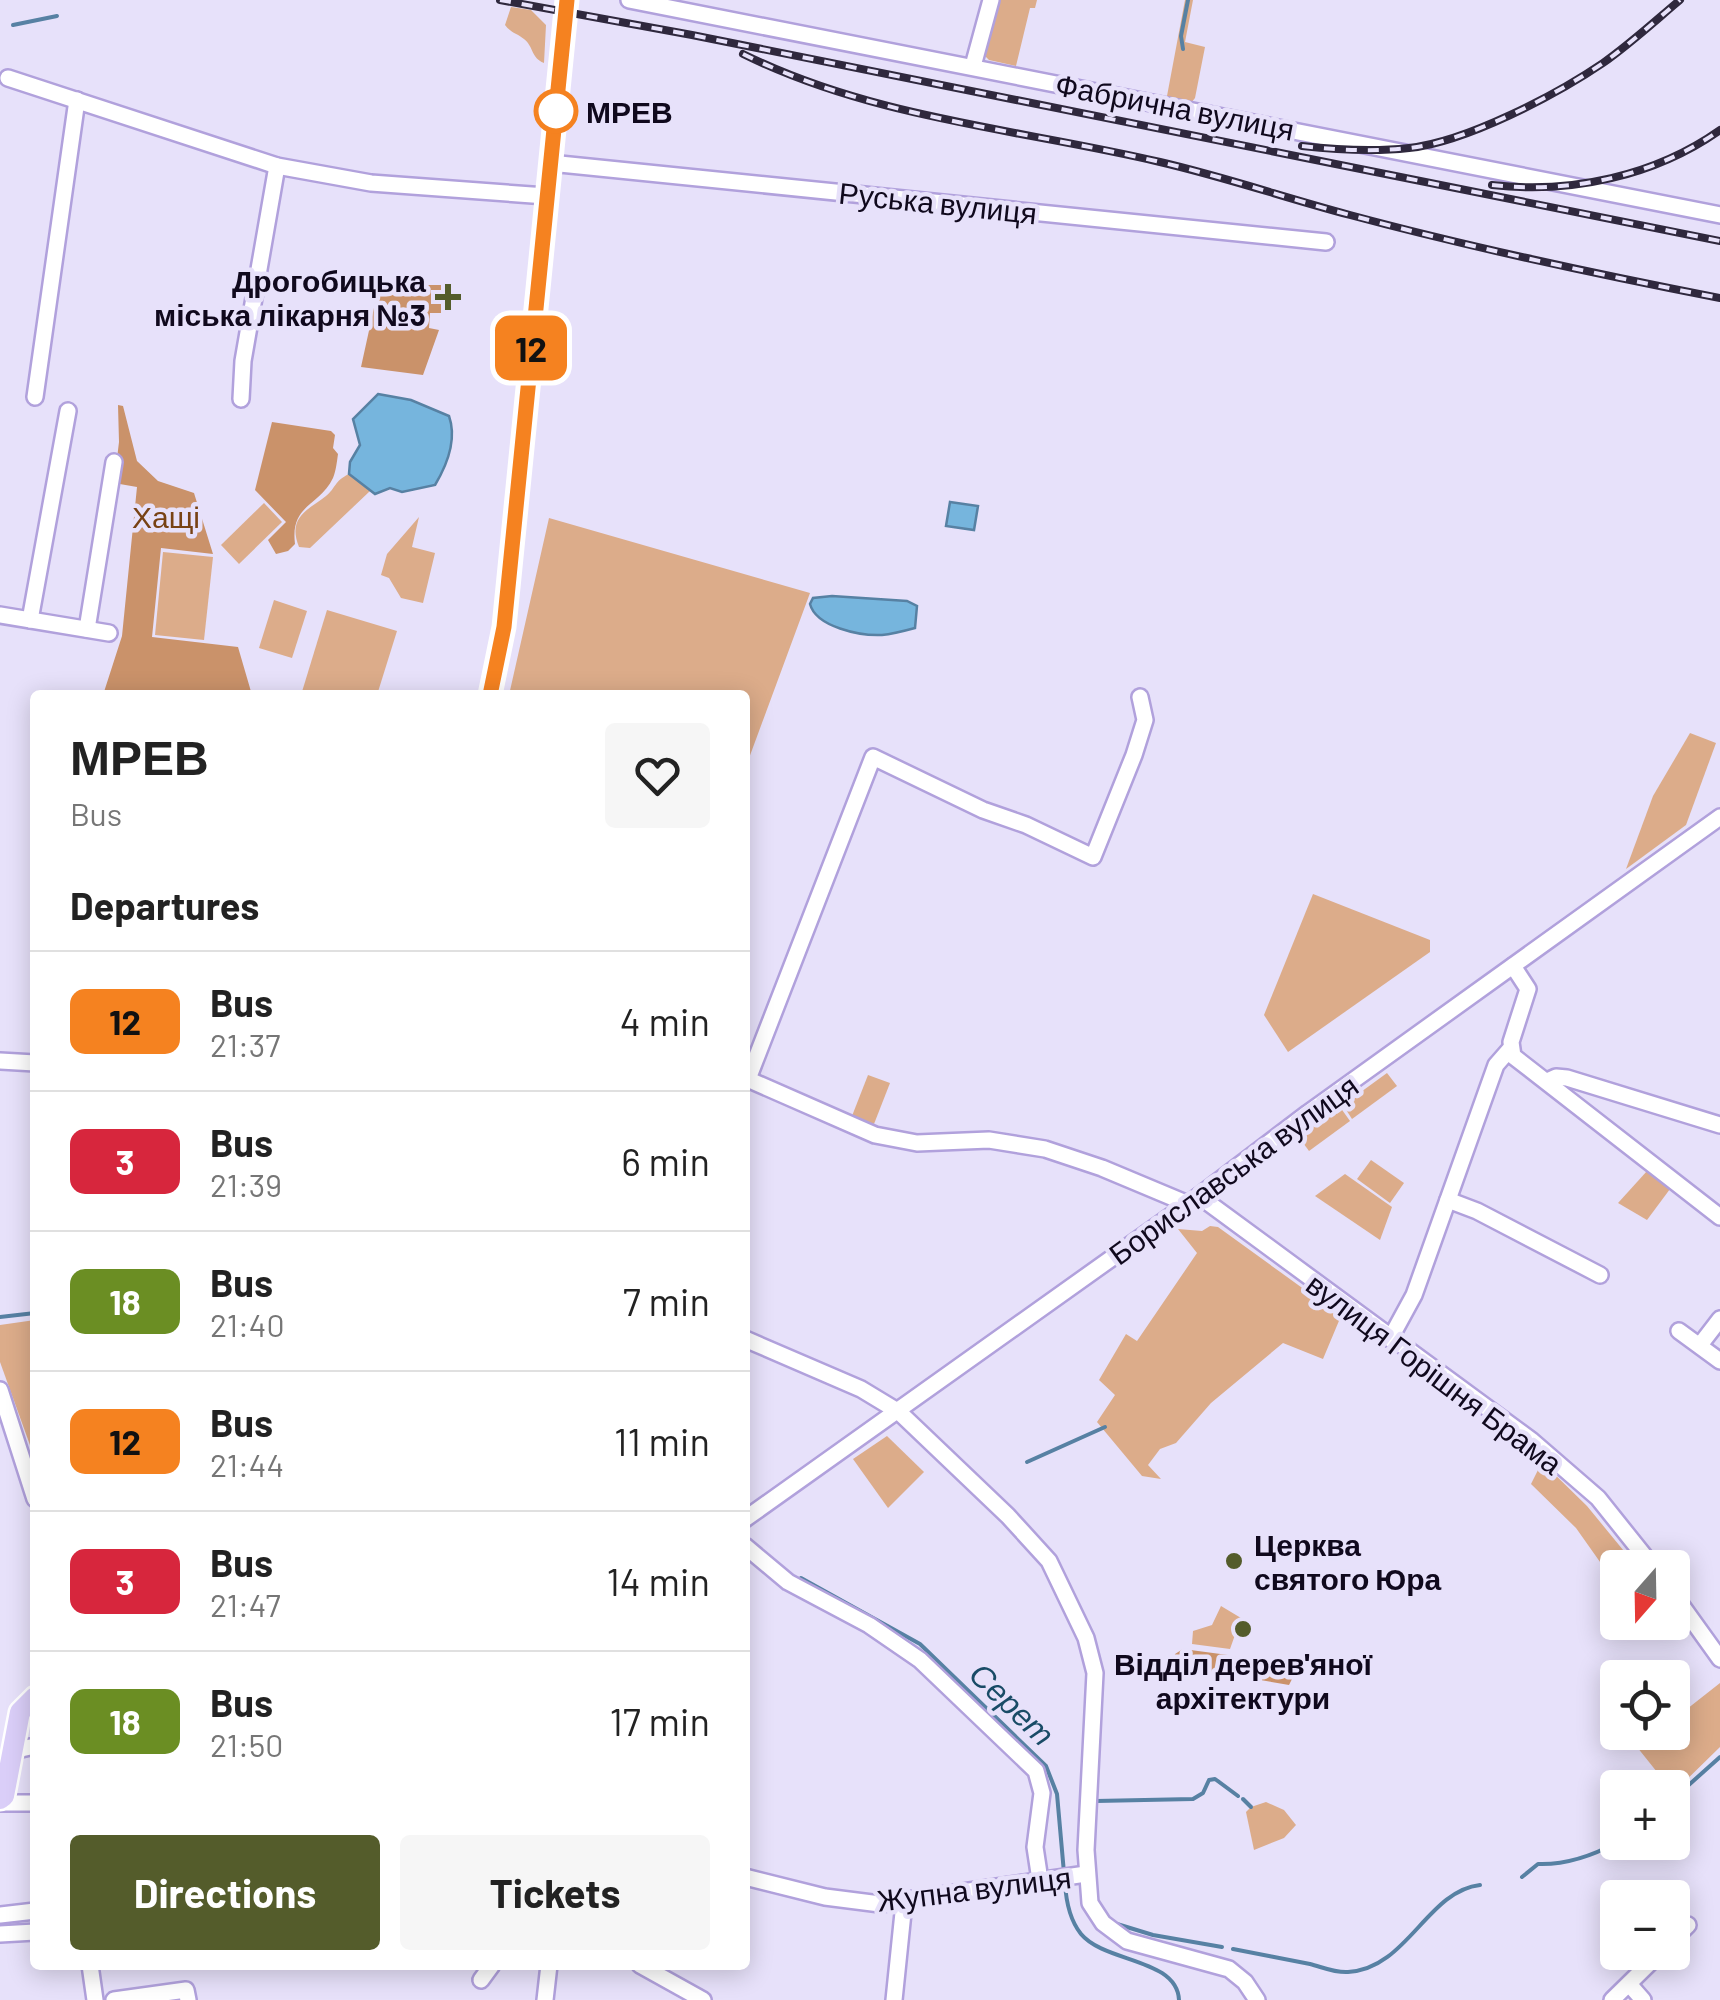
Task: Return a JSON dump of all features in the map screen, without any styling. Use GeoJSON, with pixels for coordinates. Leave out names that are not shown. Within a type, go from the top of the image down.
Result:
{"type":"FeatureCollection","features":[{"type":"Feature","properties":{"kind":"main road"},"geometry":{"type":"LineString","coordinates":[[491,690],[504,627],[567,0]]}},
{"type":"Feature","properties":{"kind":"main road"},"geometry":{"type":"LineString","coordinates":[[0,1801],[22,1707],[30,1700]]}},
{"type":"Feature","properties":{"kind":"street","name":"Фабрична вулиця"},"geometry":{"type":"LineString","coordinates":[[628,0],[659,3],[1720,215]]}},
{"type":"Feature","properties":{"kind":"street"},"geometry":{"type":"LineString","coordinates":[[973,66],[991,0]]}},
{"type":"Feature","properties":{"kind":"street"},"geometry":{"type":"LineString","coordinates":[[2,78],[277,166],[371,183],[546,196]]}},
{"type":"Feature","properties":{"kind":"street"},"geometry":{"type":"LineString","coordinates":[[35,397],[76,100]]}},
{"type":"Feature","properties":{"kind":"street","name":"Руська вулиця"},"geometry":{"type":"LineString","coordinates":[[550,163],[1326,242]]}},
{"type":"Feature","properties":{"kind":"street"},"geometry":{"type":"LineString","coordinates":[[241,398],[243,361],[277,166]]}},
{"type":"Feature","properties":{"kind":"street"},"geometry":{"type":"LineString","coordinates":[[30,620],[68,411]]}},
{"type":"Feature","properties":{"kind":"street"},"geometry":{"type":"LineString","coordinates":[[87,629],[114,462]]}},
{"type":"Feature","properties":{"kind":"street"},"geometry":{"type":"LineString","coordinates":[[0,615],[109,633]]}},
{"type":"Feature","properties":{"kind":"street"},"geometry":{"type":"LineString","coordinates":[[750,1069],[873,757],[1092,857],[1140,738],[1145,720],[1140,696]]}},
{"type":"Feature","properties":{"kind":"street","name":"Бориславська вулиця"},"geometry":{"type":"LineString","coordinates":[[750,1516],[899,1412],[1720,817]]}},
{"type":"Feature","properties":{"kind":"street"},"geometry":{"type":"LineString","coordinates":[[1390,1339],[1414,1295],[1496,1065],[1510,1049],[1528,989],[1512,966]]}},
{"type":"Feature","properties":{"kind":"street"},"geometry":{"type":"LineString","coordinates":[[1510,1049],[1520,1062],[1720,1217]]}},
{"type":"Feature","properties":{"kind":"street"},"geometry":{"type":"LineString","coordinates":[[0,1062],[30,1063]]}},
{"type":"Feature","properties":{"kind":"street"},"geometry":{"type":"LineString","coordinates":[[1547,1081],[1567,1078],[1720,1125]]}},
{"type":"Feature","properties":{"kind":"street","name":"вулиця Горішня Брама"},"geometry":{"type":"LineString","coordinates":[[750,1081],[884,1138],[916,1143],[989,1140],[1045,1148],[1193,1200],[1514,1426],[1564,1466],[1614,1516],[1640,1550]]}},
{"type":"Feature","properties":{"kind":"street"},"geometry":{"type":"LineString","coordinates":[[1448,1200],[1600,1275]]}},
{"type":"Feature","properties":{"kind":"street"},"geometry":{"type":"LineString","coordinates":[[1700,1344],[1720,1318]]}},
{"type":"Feature","properties":{"kind":"street"},"geometry":{"type":"LineString","coordinates":[[1680,1331],[1720,1361]]}},
{"type":"Feature","properties":{"kind":"street"},"geometry":{"type":"LineString","coordinates":[[750,1341],[861,1389],[899,1412],[1008,1516],[1049,1561],[1086,1638],[1096,1679],[1063,1877]]}},
{"type":"Feature","properties":{"kind":"street"},"geometry":{"type":"LineString","coordinates":[[0,1390],[30,1483]]}},
{"type":"Feature","properties":{"kind":"street"},"geometry":{"type":"LineString","coordinates":[[750,1550],[788,1582],[908,1650],[1036,1771],[1042,1793],[1035,1846],[1114,1934],[1139,1946],[1229,1970],[1245,1982],[1257,2000]]}},
{"type":"Feature","properties":{"kind":"street"},"geometry":{"type":"LineString","coordinates":[[1690,1617],[1720,1659]]}},
{"type":"Feature","properties":{"kind":"street"},"geometry":{"type":"LineString","coordinates":[[12,1751],[30,1747]]}},
{"type":"Feature","properties":{"kind":"street"},"geometry":{"type":"LineString","coordinates":[[0,1801],[30,1803]]}},
{"type":"Feature","properties":{"kind":"street","name":"Жупна вулиця"},"geometry":{"type":"LineString","coordinates":[[750,1878],[840,1900],[904,1903],[1063,1877]]}},
{"type":"Feature","properties":{"kind":"street"},"geometry":{"type":"LineString","coordinates":[[894,2000],[904,1903]]}},
{"type":"Feature","properties":{"kind":"street"},"geometry":{"type":"LineString","coordinates":[[0,1915],[30,1912]]}},
{"type":"Feature","properties":{"kind":"street"},"geometry":{"type":"LineString","coordinates":[[0,1934],[30,1932]]}},
{"type":"Feature","properties":{"kind":"street"},"geometry":{"type":"LineString","coordinates":[[91,1970],[96,2000]]}},
{"type":"Feature","properties":{"kind":"street"},"geometry":{"type":"LineString","coordinates":[[481,1980],[488,1970]]}},
{"type":"Feature","properties":{"kind":"street"},"geometry":{"type":"LineString","coordinates":[[545,2000],[548,1970]]}},
{"type":"Feature","properties":{"kind":"street"},"geometry":{"type":"LineString","coordinates":[[649,1970],[703,2000]]}},
{"type":"Feature","properties":{"kind":"street"},"geometry":{"type":"LineString","coordinates":[[1612,2000],[1643,1970]]}},
{"type":"Feature","properties":{"kind":"street"},"geometry":{"type":"LineString","coordinates":[[1629,1984],[1644,2000]]}},
{"type":"Feature","properties":{"kind":"street"},"geometry":{"type":"LineString","coordinates":[[114,2000],[187,1995]]}},
{"type":"Feature","properties":{"kind":"shaded area"},"geometry":{"type":"Polygon","coordinates":[[[1000,0],[1037,0],[1035,8],[1030,8],[1016,66],[985,56],[1000,0]]]}},
{"type":"Feature","properties":{"kind":"shaded area"},"geometry":{"type":"Polygon","coordinates":[[[1185,0],[1193,0],[1185,42],[1205,47],[1191,103],[1167,99],[1185,0]]]}},
{"type":"Feature","properties":{"kind":"shaded area"},"geometry":{"type":"Polygon","coordinates":[[[511,7],[531,10],[546,25],[544,63],[524,39],[505,25],[511,7]]]}},
{"type":"Feature","properties":{"kind":"shaded area"},"geometry":{"type":"Polygon","coordinates":[[[349,474],[370,491],[310,548],[299,547],[296,528],[301,516],[349,474]]]}},
{"type":"Feature","properties":{"kind":"shaded area"},"geometry":{"type":"Polygon","coordinates":[[[264,503],[282,522],[239,564],[221,545],[264,503]]]}},
{"type":"Feature","properties":{"kind":"shaded area"},"geometry":{"type":"Polygon","coordinates":[[[419,517],[412,547],[435,553],[423,603],[401,598],[389,578],[381,575],[387,554],[419,517]]]}},
{"type":"Feature","properties":{"kind":"shaded area"},"geometry":{"type":"Polygon","coordinates":[[[549,518],[810,593],[750,755],[750,690],[510,690],[549,518]]]}},
{"type":"Feature","properties":{"kind":"shaded area"},"geometry":{"type":"Polygon","coordinates":[[[163,552],[213,557],[204,640],[155,635],[163,552]]]}},
{"type":"Feature","properties":{"kind":"shaded area"},"geometry":{"type":"Polygon","coordinates":[[[274,600],[307,611],[292,658],[259,648],[274,600]]]}},
{"type":"Feature","properties":{"kind":"shaded area"},"geometry":{"type":"Polygon","coordinates":[[[327,610],[397,631],[379,690],[303,690],[327,610]]]}},
{"type":"Feature","properties":{"kind":"shaded area"},"geometry":{"type":"Polygon","coordinates":[[[1690,733],[1716,743],[1686,825],[1626,869],[1653,796],[1690,733]]]}},
{"type":"Feature","properties":{"kind":"shaded area"},"geometry":{"type":"Polygon","coordinates":[[[1313,894],[1430,940],[1430,952],[1288,1052],[1264,1015],[1313,894]]]}},
{"type":"Feature","properties":{"kind":"shaded area"},"geometry":{"type":"Polygon","coordinates":[[[1387,1073],[1397,1086],[1352,1119],[1343,1105],[1387,1073]]]}},
{"type":"Feature","properties":{"kind":"shaded area"},"geometry":{"type":"Polygon","coordinates":[[[868,1075],[890,1083],[874,1124],[852,1116],[868,1075]]]}},
{"type":"Feature","properties":{"kind":"shaded area"},"geometry":{"type":"Polygon","coordinates":[[[1340,1107],[1350,1121],[1309,1151],[1298,1136],[1340,1107]]]}},
{"type":"Feature","properties":{"kind":"shaded area"},"geometry":{"type":"Polygon","coordinates":[[[1371,1160],[1404,1183],[1390,1203],[1357,1179],[1371,1160]]]}},
{"type":"Feature","properties":{"kind":"shaded area"},"geometry":{"type":"Polygon","coordinates":[[[1647,1171],[1670,1189],[1647,1220],[1618,1203],[1647,1171]]]}},
{"type":"Feature","properties":{"kind":"shaded area"},"geometry":{"type":"Polygon","coordinates":[[[1345,1174],[1392,1207],[1380,1240],[1315,1196],[1345,1174]]]}},
{"type":"Feature","properties":{"kind":"shaded area"},"geometry":{"type":"Polygon","coordinates":[[[1218,1227],[1341,1316],[1323,1359],[1283,1343],[1211,1403],[1176,1443],[1160,1449],[1148,1465],[1161,1479],[1142,1476],[1097,1422],[1115,1395],[1099,1380],[1126,1334],[1137,1341],[1197,1253],[1178,1229],[1202,1231],[1218,1227]]]}},
{"type":"Feature","properties":{"kind":"shaded area"},"geometry":{"type":"Polygon","coordinates":[[[30,1321],[30,1445],[0,1362],[0,1325],[30,1321]]]}},
{"type":"Feature","properties":{"kind":"shaded area"},"geometry":{"type":"Polygon","coordinates":[[[887,1436],[924,1472],[888,1508],[853,1459],[887,1436]]]}},
{"type":"Feature","properties":{"kind":"shaded area"},"geometry":{"type":"Polygon","coordinates":[[[1542,1462],[1587,1506],[1623,1550],[1600,1550],[1600,1562],[1576,1528],[1531,1484],[1542,1462]]]}},
{"type":"Feature","properties":{"kind":"shaded area"},"geometry":{"type":"Polygon","coordinates":[[[1221,1606],[1241,1618],[1230,1649],[1192,1644],[1193,1631],[1212,1625],[1221,1606]]]}},
{"type":"Feature","properties":{"kind":"shaded area"},"geometry":{"type":"Polygon","coordinates":[[[1720,1683],[1720,1747],[1690,1776],[1690,1770],[1655,1770],[1639,1750],[1690,1750],[1690,1707],[1720,1683]]]}},
{"type":"Feature","properties":{"kind":"shaded area"},"geometry":{"type":"Polygon","coordinates":[[[1266,1802],[1284,1810],[1296,1825],[1284,1838],[1254,1850],[1246,1812],[1266,1802]]]}},
{"type":"Feature","properties":{"kind":"green space"},"geometry":{"type":"Polygon","coordinates":[[[379,285],[444,285],[442,313],[430,313],[429,328],[439,330],[423,375],[361,367],[379,285]]]}},
{"type":"Feature","properties":{"kind":"green space","name":"Хащі"},"geometry":{"type":"Polygon","coordinates":[[[118,405],[123,406],[137,461],[158,481],[194,493],[213,554],[161,548],[152,637],[238,647],[251,690],[105,690],[122,636],[137,487],[114,483],[118,405]]]}},
{"type":"Feature","properties":{"kind":"green space"},"geometry":{"type":"Polygon","coordinates":[[[272,422],[331,431],[335,435],[333,448],[338,454],[327,488],[297,521],[295,544],[276,554],[268,540],[286,522],[255,490],[272,422]]]}},
{"type":"Feature","properties":{"kind":"green space"},"geometry":{"type":"Polygon","coordinates":[[[1183,1649],[1228,1655],[1281,1669],[1279,1676],[1292,1679],[1289,1685],[1173,1665],[1175,1654],[1183,1649]]]}},
{"type":"Feature","properties":{"kind":"water"},"geometry":{"type":"Polygon","coordinates":[[[378,394],[411,400],[449,416],[450,452],[435,485],[402,492],[390,488],[375,494],[349,474],[350,462],[360,445],[353,419],[378,394]]]}},
{"type":"Feature","properties":{"kind":"water"},"geometry":{"type":"Polygon","coordinates":[[[950,502],[978,506],[974,530],[946,526],[950,502]]]}},
{"type":"Feature","properties":{"kind":"water"},"geometry":{"type":"Polygon","coordinates":[[[813,598],[907,601],[917,606],[915,628],[882,635],[840,628],[821,619],[810,604],[813,598]]]}},
{"type":"Feature","properties":{"kind":"waterway"},"geometry":{"type":"LineString","coordinates":[[1183,49],[1181,36],[1188,0]]}},
{"type":"Feature","properties":{"kind":"waterway"},"geometry":{"type":"LineString","coordinates":[[13,25],[57,16]]}},
{"type":"Feature","properties":{"kind":"waterway","name":"Серет"},"geometry":{"type":"LineString","coordinates":[[0,1317],[30,1314]]}},
{"type":"Feature","properties":{"kind":"waterway"},"geometry":{"type":"LineString","coordinates":[[1027,1462],[1105,1427]]}},
{"type":"Feature","properties":{"kind":"waterway","name":"Серет"},"geometry":{"type":"LineString","coordinates":[[801,1578],[920,1644],[1046,1766],[1057,1794],[1064,1873]]}},
{"type":"Feature","properties":{"kind":"waterway"},"geometry":{"type":"LineString","coordinates":[[1690,1784],[1720,1757]]}},
{"type":"Feature","properties":{"kind":"waterway"},"geometry":{"type":"LineString","coordinates":[[1096,1801],[1193,1799],[1203,1793],[1209,1780],[1215,1779],[1238,1796]]}},
{"type":"Feature","properties":{"kind":"waterway"},"geometry":{"type":"LineString","coordinates":[[1243,1799],[1251,1807]]}},
{"type":"Feature","properties":{"kind":"waterway"},"geometry":{"type":"LineString","coordinates":[[1522,1877],[1538,1864],[1559,1863],[1600,1851]]}},
{"type":"Feature","properties":{"kind":"waterway","name":"Серет"},"geometry":{"type":"LineString","coordinates":[[1065,1883],[1069,1910],[1081,1934],[1106,1951],[1166,1976],[1175,1986],[1179,2000]]}},
{"type":"Feature","properties":{"kind":"waterway"},"geometry":{"type":"LineString","coordinates":[[1233,1949],[1338,1972],[1368,1968],[1402,1945],[1445,1901],[1480,1885]]}},
{"type":"Feature","properties":{"kind":"waterway"},"geometry":{"type":"LineString","coordinates":[[1117,1924],[1153,1935],[1222,1947]]}},
{"type":"Feature","properties":{"kind":"railway"},"geometry":{"type":"LineString","coordinates":[[500,0],[1720,241]]}},
{"type":"Feature","properties":{"kind":"railway"},"geometry":{"type":"LineString","coordinates":[[1302,146],[1409,148],[1483,127],[1584,76],[1680,0]]}},
{"type":"Feature","properties":{"kind":"railway"},"geometry":{"type":"LineString","coordinates":[[743,54],[793,76],[896,108],[1160,162],[1442,239],[1720,298]]}},
{"type":"Feature","properties":{"kind":"railway"},"geometry":{"type":"LineString","coordinates":[[1492,185],[1552,187],[1611,178],[1668,159],[1720,130]]}},
{"type":"Feature","properties":{"kind":"bus line","name":"12"},"geometry":{"type":"LineString","coordinates":[[491,690],[504,627],[567,0]]}},
{"type":"Feature","properties":{"kind":"place","name":"МРЕВ"},"geometry":{"type":"Point","coordinates":[556,111]}},
{"type":"Feature","properties":{"kind":"place","name":"Дрогобицька міська лікарня №3"},"geometry":{"type":"Point","coordinates":[448,297]}},
{"type":"Feature","properties":{"kind":"place","name":"Церква святого Юра"},"geometry":{"type":"Point","coordinates":[1234,1561]}},
{"type":"Feature","properties":{"kind":"place","name":"Відділ дерев'яної архітектури"},"geometry":{"type":"Point","coordinates":[1243,1629]}}]}
